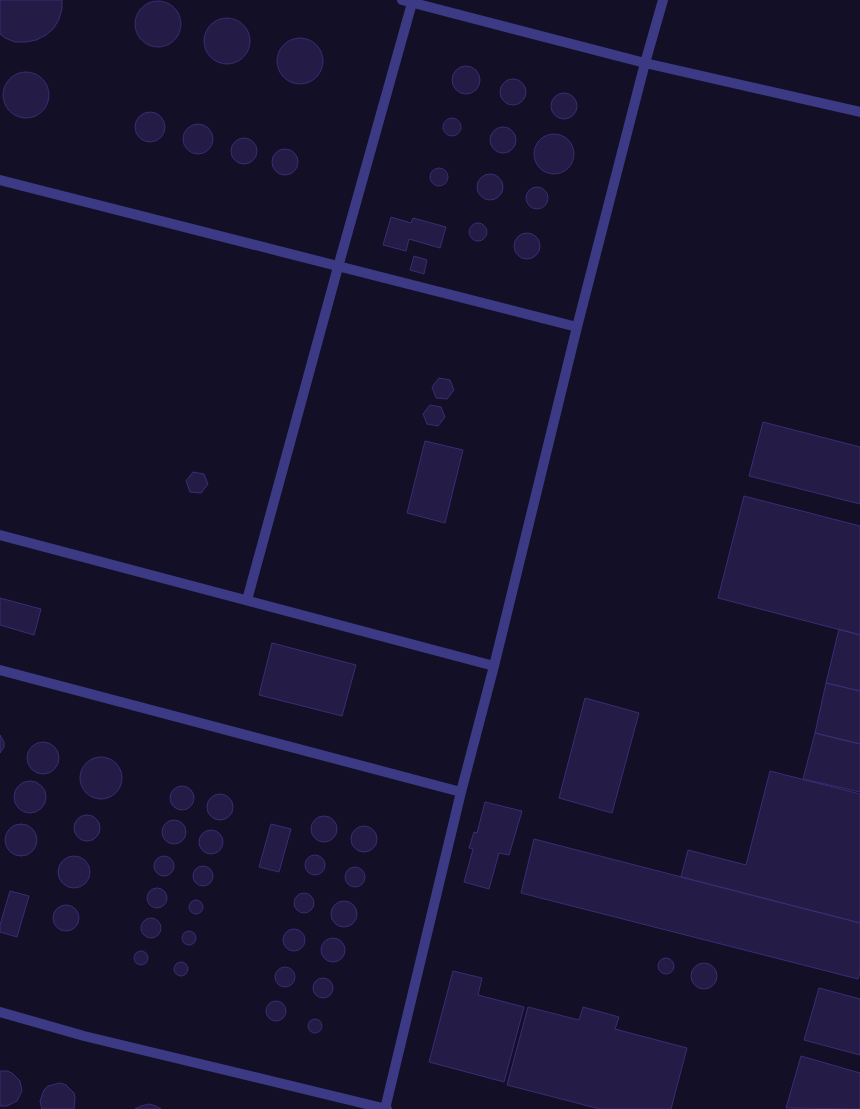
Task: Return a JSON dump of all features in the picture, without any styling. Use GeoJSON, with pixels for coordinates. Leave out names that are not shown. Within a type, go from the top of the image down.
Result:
{"type":"FeatureCollection","features":[{"type":"Feature","properties":{"kind":"lane"},"geometry":{"type":"LineString","coordinates":[[0,1012],[84,1036],[386,1109],[461,792],[494,666],[577,327],[663,0]]}},
{"type":"Feature","properties":{"kind":"lane"},"geometry":{"type":"LineString","coordinates":[[247,600],[338,267],[407,1],[646,62],[860,112]]}},
{"type":"Feature","properties":{"kind":"lane"},"geometry":{"type":"LineString","coordinates":[[0,180],[577,327]]}},
{"type":"Feature","properties":{"kind":"lane"},"geometry":{"type":"LineString","coordinates":[[0,535],[494,666]]}},
{"type":"Feature","properties":{"kind":"lane"},"geometry":{"type":"LineString","coordinates":[[0,670],[461,792]]}},
{"type":"Feature","properties":{"kind":"building"},"geometry":{"type":"Polygon","coordinates":[[[0,0],[62,0],[62,9],[54,28],[46,35],[36,40],[15,42],[0,34],[0,0]]]}},
{"type":"Feature","properties":{"kind":"building"},"geometry":{"type":"Polygon","coordinates":[[[158,1],[171,5],[177,11],[181,24],[177,37],[171,43],[158,47],[145,43],[139,37],[135,24],[139,11],[145,5],[158,1]]]}},
{"type":"Feature","properties":{"kind":"building"},"geometry":{"type":"Polygon","coordinates":[[[227,18],[240,22],[246,28],[250,41],[246,54],[240,60],[227,64],[214,60],[208,54],[204,41],[208,28],[214,22],[227,18]]]}},
{"type":"Feature","properties":{"kind":"building"},"geometry":{"type":"Polygon","coordinates":[[[300,38],[313,42],[319,48],[323,61],[319,74],[313,80],[300,84],[287,80],[281,74],[277,61],[281,48],[287,42],[300,38]]]}},
{"type":"Feature","properties":{"kind":"building"},"geometry":{"type":"Polygon","coordinates":[[[466,66],[476,70],[480,80],[476,90],[466,94],[456,90],[452,80],[456,70],[466,66]]]}},
{"type":"Feature","properties":{"kind":"building"},"geometry":{"type":"Polygon","coordinates":[[[26,72],[39,76],[45,82],[49,95],[45,108],[39,114],[26,118],[13,114],[7,108],[3,95],[7,82],[13,76],[26,72]]]}},
{"type":"Feature","properties":{"kind":"building"},"geometry":{"type":"Polygon","coordinates":[[[513,79],[522,83],[526,92],[522,101],[513,105],[504,101],[500,92],[504,83],[513,79]]]}},
{"type":"Feature","properties":{"kind":"building"},"geometry":{"type":"Polygon","coordinates":[[[564,93],[573,97],[577,106],[573,115],[564,119],[555,115],[551,106],[555,97],[564,93]]]}},
{"type":"Feature","properties":{"kind":"building"},"geometry":{"type":"Polygon","coordinates":[[[150,112],[161,116],[165,127],[161,138],[150,142],[139,138],[135,127],[139,116],[150,112]]]}},
{"type":"Feature","properties":{"kind":"building"},"geometry":{"type":"Polygon","coordinates":[[[452,118],[456,119],[460,123],[460,131],[456,135],[452,136],[448,135],[444,131],[443,127],[444,123],[448,119],[452,118]]]}},
{"type":"Feature","properties":{"kind":"building"},"geometry":{"type":"Polygon","coordinates":[[[198,124],[209,128],[213,139],[209,150],[198,154],[187,150],[183,139],[187,128],[198,124]]]}},
{"type":"Feature","properties":{"kind":"building"},"geometry":{"type":"Polygon","coordinates":[[[503,127],[512,131],[516,140],[512,149],[503,153],[494,149],[490,140],[494,131],[503,127]]]}},
{"type":"Feature","properties":{"kind":"building"},"geometry":{"type":"Polygon","coordinates":[[[554,134],[562,136],[568,140],[572,146],[574,154],[572,162],[568,168],[562,172],[554,174],[546,172],[540,168],[536,162],[534,154],[536,146],[540,140],[546,136],[554,134]]]}},
{"type":"Feature","properties":{"kind":"building"},"geometry":{"type":"Polygon","coordinates":[[[244,138],[253,142],[257,151],[253,160],[244,164],[235,160],[231,151],[235,142],[244,138]]]}},
{"type":"Feature","properties":{"kind":"building"},"geometry":{"type":"Polygon","coordinates":[[[285,149],[294,153],[298,162],[294,171],[285,175],[276,171],[272,162],[276,153],[285,149]]]}},
{"type":"Feature","properties":{"kind":"building"},"geometry":{"type":"Polygon","coordinates":[[[439,168],[443,169],[447,173],[447,181],[443,185],[439,186],[435,185],[431,181],[430,177],[431,173],[435,169],[439,168]]]}},
{"type":"Feature","properties":{"kind":"building"},"geometry":{"type":"Polygon","coordinates":[[[490,174],[499,178],[503,187],[499,196],[490,200],[481,196],[477,187],[481,178],[490,174]]]}},
{"type":"Feature","properties":{"kind":"building"},"geometry":{"type":"Polygon","coordinates":[[[537,187],[545,190],[548,198],[545,206],[537,209],[529,206],[526,198],[529,190],[537,187]]]}},
{"type":"Feature","properties":{"kind":"building"},"geometry":{"type":"Polygon","coordinates":[[[391,217],[411,223],[413,218],[446,227],[440,248],[409,239],[406,251],[383,245],[391,217]]]}},
{"type":"Feature","properties":{"kind":"building"},"geometry":{"type":"Polygon","coordinates":[[[478,223],[485,225],[487,232],[485,239],[478,241],[471,239],[469,232],[471,225],[478,223]]]}},
{"type":"Feature","properties":{"kind":"building"},"geometry":{"type":"Polygon","coordinates":[[[527,233],[536,237],[540,246],[536,255],[527,259],[518,255],[514,246],[518,237],[527,233]]]}},
{"type":"Feature","properties":{"kind":"building"},"geometry":{"type":"Polygon","coordinates":[[[414,256],[427,260],[424,274],[410,270],[414,256]]]}},
{"type":"Feature","properties":{"kind":"building"},"geometry":{"type":"Polygon","coordinates":[[[439,378],[450,380],[454,390],[447,399],[436,398],[432,387],[439,378]]]}},
{"type":"Feature","properties":{"kind":"building"},"geometry":{"type":"Polygon","coordinates":[[[430,405],[441,407],[445,417],[438,426],[427,424],[423,414],[430,405]]]}},
{"type":"Feature","properties":{"kind":"building"},"geometry":{"type":"Polygon","coordinates":[[[763,422],[860,447],[860,504],[749,476],[763,422]]]}},
{"type":"Feature","properties":{"kind":"building"},"geometry":{"type":"Polygon","coordinates":[[[425,441],[463,450],[445,523],[407,513],[425,441]]]}},
{"type":"Feature","properties":{"kind":"building"},"geometry":{"type":"Polygon","coordinates":[[[193,472],[204,474],[208,484],[201,493],[190,492],[186,481],[193,472]]]}},
{"type":"Feature","properties":{"kind":"building"},"geometry":{"type":"Polygon","coordinates":[[[744,496],[860,526],[860,635],[718,598],[744,496]]]}},
{"type":"Feature","properties":{"kind":"building"},"geometry":{"type":"Polygon","coordinates":[[[0,598],[41,609],[34,635],[0,625],[0,598]]]}},
{"type":"Feature","properties":{"kind":"building"},"geometry":{"type":"Polygon","coordinates":[[[839,629],[860,635],[860,691],[826,683],[839,629]]]}},
{"type":"Feature","properties":{"kind":"building"},"geometry":{"type":"Polygon","coordinates":[[[272,643],[356,665],[342,716],[259,695],[272,643]]]}},
{"type":"Feature","properties":{"kind":"building"},"geometry":{"type":"Polygon","coordinates":[[[826,683],[860,691],[860,744],[815,733],[826,683]]]}},
{"type":"Feature","properties":{"kind":"building"},"geometry":{"type":"Polygon","coordinates":[[[585,698],[639,713],[612,813],[559,798],[585,698]]]}},
{"type":"Feature","properties":{"kind":"building"},"geometry":{"type":"Polygon","coordinates":[[[815,733],[860,744],[860,792],[803,779],[815,733]]]}},
{"type":"Feature","properties":{"kind":"building"},"geometry":{"type":"Polygon","coordinates":[[[0,735],[4,742],[4,747],[0,753],[0,735]]]}},
{"type":"Feature","properties":{"kind":"building"},"geometry":{"type":"Polygon","coordinates":[[[40,742],[46,742],[56,749],[59,758],[58,764],[52,771],[46,774],[40,774],[30,767],[27,761],[27,755],[34,745],[40,742]]]}},
{"type":"Feature","properties":{"kind":"building"},"geometry":{"type":"Polygon","coordinates":[[[97,757],[105,757],[113,760],[119,766],[122,778],[119,790],[113,796],[105,799],[97,799],[89,796],[83,790],[80,782],[80,774],[83,766],[89,760],[97,757]]]}},
{"type":"Feature","properties":{"kind":"building"},"geometry":{"type":"Polygon","coordinates":[[[770,771],[860,794],[860,923],[681,877],[688,850],[746,865],[770,771]]]}},
{"type":"Feature","properties":{"kind":"building"},"geometry":{"type":"Polygon","coordinates":[[[27,781],[33,781],[43,788],[46,797],[45,803],[39,810],[33,813],[27,813],[17,806],[14,800],[14,794],[21,784],[27,781]]]}},
{"type":"Feature","properties":{"kind":"building"},"geometry":{"type":"Polygon","coordinates":[[[182,786],[187,787],[193,793],[193,803],[187,809],[182,810],[177,809],[171,803],[170,798],[171,793],[177,787],[182,786]]]}},
{"type":"Feature","properties":{"kind":"building"},"geometry":{"type":"Polygon","coordinates":[[[220,794],[229,798],[233,807],[229,816],[220,820],[211,816],[207,807],[211,798],[220,794]]]}},
{"type":"Feature","properties":{"kind":"building"},"geometry":{"type":"Polygon","coordinates":[[[485,802],[522,811],[509,855],[499,853],[489,889],[464,882],[473,849],[469,848],[474,832],[477,833],[485,802]]]}},
{"type":"Feature","properties":{"kind":"building"},"geometry":{"type":"Polygon","coordinates":[[[87,815],[96,819],[100,828],[96,837],[87,841],[78,837],[74,828],[78,819],[87,815]]]}},
{"type":"Feature","properties":{"kind":"building"},"geometry":{"type":"Polygon","coordinates":[[[324,816],[333,820],[337,829],[333,838],[324,842],[315,838],[311,829],[315,820],[324,816]]]}},
{"type":"Feature","properties":{"kind":"building"},"geometry":{"type":"Polygon","coordinates":[[[174,820],[179,821],[185,827],[185,837],[179,843],[174,844],[169,843],[163,837],[162,832],[163,827],[169,821],[174,820]]]}},
{"type":"Feature","properties":{"kind":"building"},"geometry":{"type":"Polygon","coordinates":[[[18,824],[24,824],[34,831],[37,840],[36,846],[30,853],[24,856],[18,856],[8,849],[5,843],[5,837],[12,827],[18,824]]]}},
{"type":"Feature","properties":{"kind":"building"},"geometry":{"type":"Polygon","coordinates":[[[271,824],[291,829],[279,872],[259,867],[271,824]]]}},
{"type":"Feature","properties":{"kind":"building"},"geometry":{"type":"Polygon","coordinates":[[[364,826],[373,830],[377,839],[373,848],[364,852],[355,848],[351,839],[355,830],[364,826]]]}},
{"type":"Feature","properties":{"kind":"building"},"geometry":{"type":"Polygon","coordinates":[[[211,830],[216,831],[222,837],[222,847],[216,853],[211,854],[206,853],[200,847],[199,842],[200,837],[206,831],[211,830]]]}},
{"type":"Feature","properties":{"kind":"building"},"geometry":{"type":"Polygon","coordinates":[[[534,839],[860,923],[860,972],[858,979],[521,893],[534,839]]]}},
{"type":"Feature","properties":{"kind":"building"},"geometry":{"type":"Polygon","coordinates":[[[315,855],[322,858],[325,865],[322,872],[315,875],[308,872],[305,865],[308,858],[315,855]]]}},
{"type":"Feature","properties":{"kind":"building"},"geometry":{"type":"Polygon","coordinates":[[[71,856],[77,856],[87,863],[90,872],[89,878],[83,885],[77,888],[71,888],[61,881],[58,875],[58,869],[65,859],[71,856]]]}},
{"type":"Feature","properties":{"kind":"building"},"geometry":{"type":"Polygon","coordinates":[[[164,856],[171,859],[174,866],[171,873],[164,876],[157,873],[154,866],[157,859],[164,856]]]}},
{"type":"Feature","properties":{"kind":"building"},"geometry":{"type":"Polygon","coordinates":[[[203,866],[210,869],[213,876],[210,883],[203,886],[196,883],[193,876],[196,869],[203,866]]]}},
{"type":"Feature","properties":{"kind":"building"},"geometry":{"type":"Polygon","coordinates":[[[355,867],[362,870],[365,877],[362,884],[355,887],[348,884],[345,877],[348,870],[355,867]]]}},
{"type":"Feature","properties":{"kind":"building"},"geometry":{"type":"Polygon","coordinates":[[[157,888],[164,891],[167,898],[164,905],[157,908],[150,905],[147,898],[150,891],[157,888]]]}},
{"type":"Feature","properties":{"kind":"building"},"geometry":{"type":"Polygon","coordinates":[[[10,891],[29,896],[17,937],[0,932],[0,925],[10,891]]]}},
{"type":"Feature","properties":{"kind":"building"},"geometry":{"type":"Polygon","coordinates":[[[304,893],[311,896],[314,903],[311,910],[304,913],[297,910],[294,903],[297,896],[304,893]]]}},
{"type":"Feature","properties":{"kind":"building"},"geometry":{"type":"Polygon","coordinates":[[[196,900],[201,902],[203,907],[201,912],[196,914],[191,912],[189,907],[191,902],[196,900]]]}},
{"type":"Feature","properties":{"kind":"building"},"geometry":{"type":"Polygon","coordinates":[[[344,901],[353,905],[357,914],[353,923],[344,927],[335,923],[331,914],[335,905],[344,901]]]}},
{"type":"Feature","properties":{"kind":"building"},"geometry":{"type":"Polygon","coordinates":[[[66,905],[75,909],[79,918],[75,927],[66,931],[57,927],[53,918],[57,909],[66,905]]]}},
{"type":"Feature","properties":{"kind":"building"},"geometry":{"type":"Polygon","coordinates":[[[151,918],[158,921],[161,928],[158,935],[151,938],[144,935],[141,928],[144,921],[151,918]]]}},
{"type":"Feature","properties":{"kind":"building"},"geometry":{"type":"Polygon","coordinates":[[[294,929],[302,932],[305,940],[302,948],[294,951],[286,948],[283,940],[286,932],[294,929]]]}},
{"type":"Feature","properties":{"kind":"building"},"geometry":{"type":"Polygon","coordinates":[[[189,931],[194,933],[196,938],[194,943],[189,945],[184,943],[182,938],[184,933],[189,931]]]}},
{"type":"Feature","properties":{"kind":"building"},"geometry":{"type":"Polygon","coordinates":[[[333,938],[338,939],[344,945],[344,955],[338,961],[333,962],[328,961],[322,955],[321,950],[322,945],[328,939],[333,938]]]}},
{"type":"Feature","properties":{"kind":"building"},"geometry":{"type":"Polygon","coordinates":[[[141,951],[146,953],[148,958],[146,963],[141,965],[136,963],[134,958],[136,953],[141,951]]]}},
{"type":"Feature","properties":{"kind":"building"},"geometry":{"type":"Polygon","coordinates":[[[663,958],[669,958],[674,963],[672,972],[669,974],[663,974],[658,969],[658,963],[663,958]]]}},
{"type":"Feature","properties":{"kind":"building"},"geometry":{"type":"Polygon","coordinates":[[[181,962],[186,964],[188,969],[186,974],[181,976],[176,974],[174,969],[176,964],[181,962]]]}},
{"type":"Feature","properties":{"kind":"building"},"geometry":{"type":"Polygon","coordinates":[[[704,963],[713,967],[717,976],[713,985],[704,989],[695,985],[691,976],[695,967],[704,963]]]}},
{"type":"Feature","properties":{"kind":"building"},"geometry":{"type":"Polygon","coordinates":[[[285,967],[292,970],[295,977],[292,984],[285,987],[278,984],[275,977],[278,970],[285,967]]]}},
{"type":"Feature","properties":{"kind":"building"},"geometry":{"type":"Polygon","coordinates":[[[453,971],[482,978],[478,995],[524,1007],[504,1082],[429,1062],[453,971]]]}},
{"type":"Feature","properties":{"kind":"building"},"geometry":{"type":"Polygon","coordinates":[[[323,978],[330,981],[333,988],[330,995],[323,998],[316,995],[313,988],[316,981],[323,978]]]}},
{"type":"Feature","properties":{"kind":"building"},"geometry":{"type":"Polygon","coordinates":[[[819,988],[860,999],[860,1055],[804,1040],[819,988]]]}},
{"type":"Feature","properties":{"kind":"building"},"geometry":{"type":"Polygon","coordinates":[[[276,1001],[283,1004],[286,1011],[283,1018],[276,1021],[269,1018],[266,1011],[269,1004],[276,1001]]]}},
{"type":"Feature","properties":{"kind":"building"},"geometry":{"type":"Polygon","coordinates":[[[528,1007],[579,1020],[583,1007],[619,1017],[615,1029],[687,1048],[671,1109],[600,1109],[507,1085],[528,1007]]]}},
{"type":"Feature","properties":{"kind":"building"},"geometry":{"type":"Polygon","coordinates":[[[315,1019],[320,1021],[322,1026],[320,1031],[315,1033],[310,1031],[308,1026],[310,1021],[315,1019]]]}},
{"type":"Feature","properties":{"kind":"building"},"geometry":{"type":"Polygon","coordinates":[[[801,1056],[860,1073],[860,1109],[786,1108],[801,1056]]]}},
{"type":"Feature","properties":{"kind":"building"},"geometry":{"type":"Polygon","coordinates":[[[0,1071],[12,1073],[20,1081],[22,1091],[17,1101],[7,1106],[0,1106],[0,1071]]]}},
{"type":"Feature","properties":{"kind":"building"},"geometry":{"type":"Polygon","coordinates":[[[60,1083],[66,1085],[74,1093],[74,1109],[42,1109],[40,1101],[44,1090],[48,1086],[60,1083]]]}},
{"type":"Feature","properties":{"kind":"building"},"geometry":{"type":"Polygon","coordinates":[[[149,1104],[161,1109],[135,1109],[141,1106],[149,1104]]]}}]}
